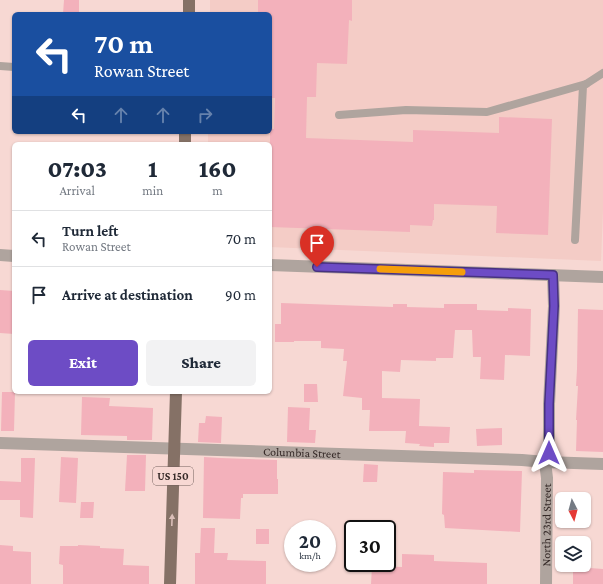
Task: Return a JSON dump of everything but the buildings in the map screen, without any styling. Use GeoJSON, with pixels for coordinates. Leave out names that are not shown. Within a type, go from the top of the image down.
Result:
{"type":"FeatureCollection","features":[{"type":"Feature","properties":{"kind":"main road"},"geometry":{"type":"LineString","coordinates":[[189,0],[189,12]]}},
{"type":"Feature","properties":{"kind":"main road","name":"US 150"},"geometry":{"type":"LineString","coordinates":[[170,584],[176,394]]}},
{"type":"Feature","properties":{"kind":"street"},"geometry":{"type":"LineString","coordinates":[[0,255],[12,256]]}},
{"type":"Feature","properties":{"kind":"street"},"geometry":{"type":"LineString","coordinates":[[272,265],[603,277]]}},
{"type":"Feature","properties":{"kind":"street","name":"North 23rd Street"},"geometry":{"type":"LineString","coordinates":[[546,584],[547,478],[545,462],[549,453],[549,404],[554,306],[553,275]]}},
{"type":"Feature","properties":{"kind":"street","name":"Columbia Street"},"geometry":{"type":"LineString","coordinates":[[0,443],[603,464]]}},
{"type":"Feature","properties":{"kind":"lane"},"geometry":{"type":"LineString","coordinates":[[0,66],[12,67]]}},
{"type":"Feature","properties":{"kind":"lane"},"geometry":{"type":"LineString","coordinates":[[339,115],[406,110],[487,112],[586,84],[603,73]]}},
{"type":"Feature","properties":{"kind":"lane"},"geometry":{"type":"LineString","coordinates":[[575,240],[583,86],[586,84]]}},
{"type":"Feature","properties":{"kind":"shaded area"},"geometry":{"type":"Polygon","coordinates":[[[210,0],[603,0],[603,210],[601,261],[272,247],[272,142],[208,142],[208,134],[272,134],[272,12],[210,12],[210,0]]]}},
{"type":"Feature","properties":{"kind":"slow traffic"},"geometry":{"type":"LineString","coordinates":[[380,269],[462,272]]}},
{"type":"Feature","properties":{"kind":"route"},"geometry":{"type":"LineString","coordinates":[[317,267],[553,275],[554,306],[549,404],[549,453]]}}]}
